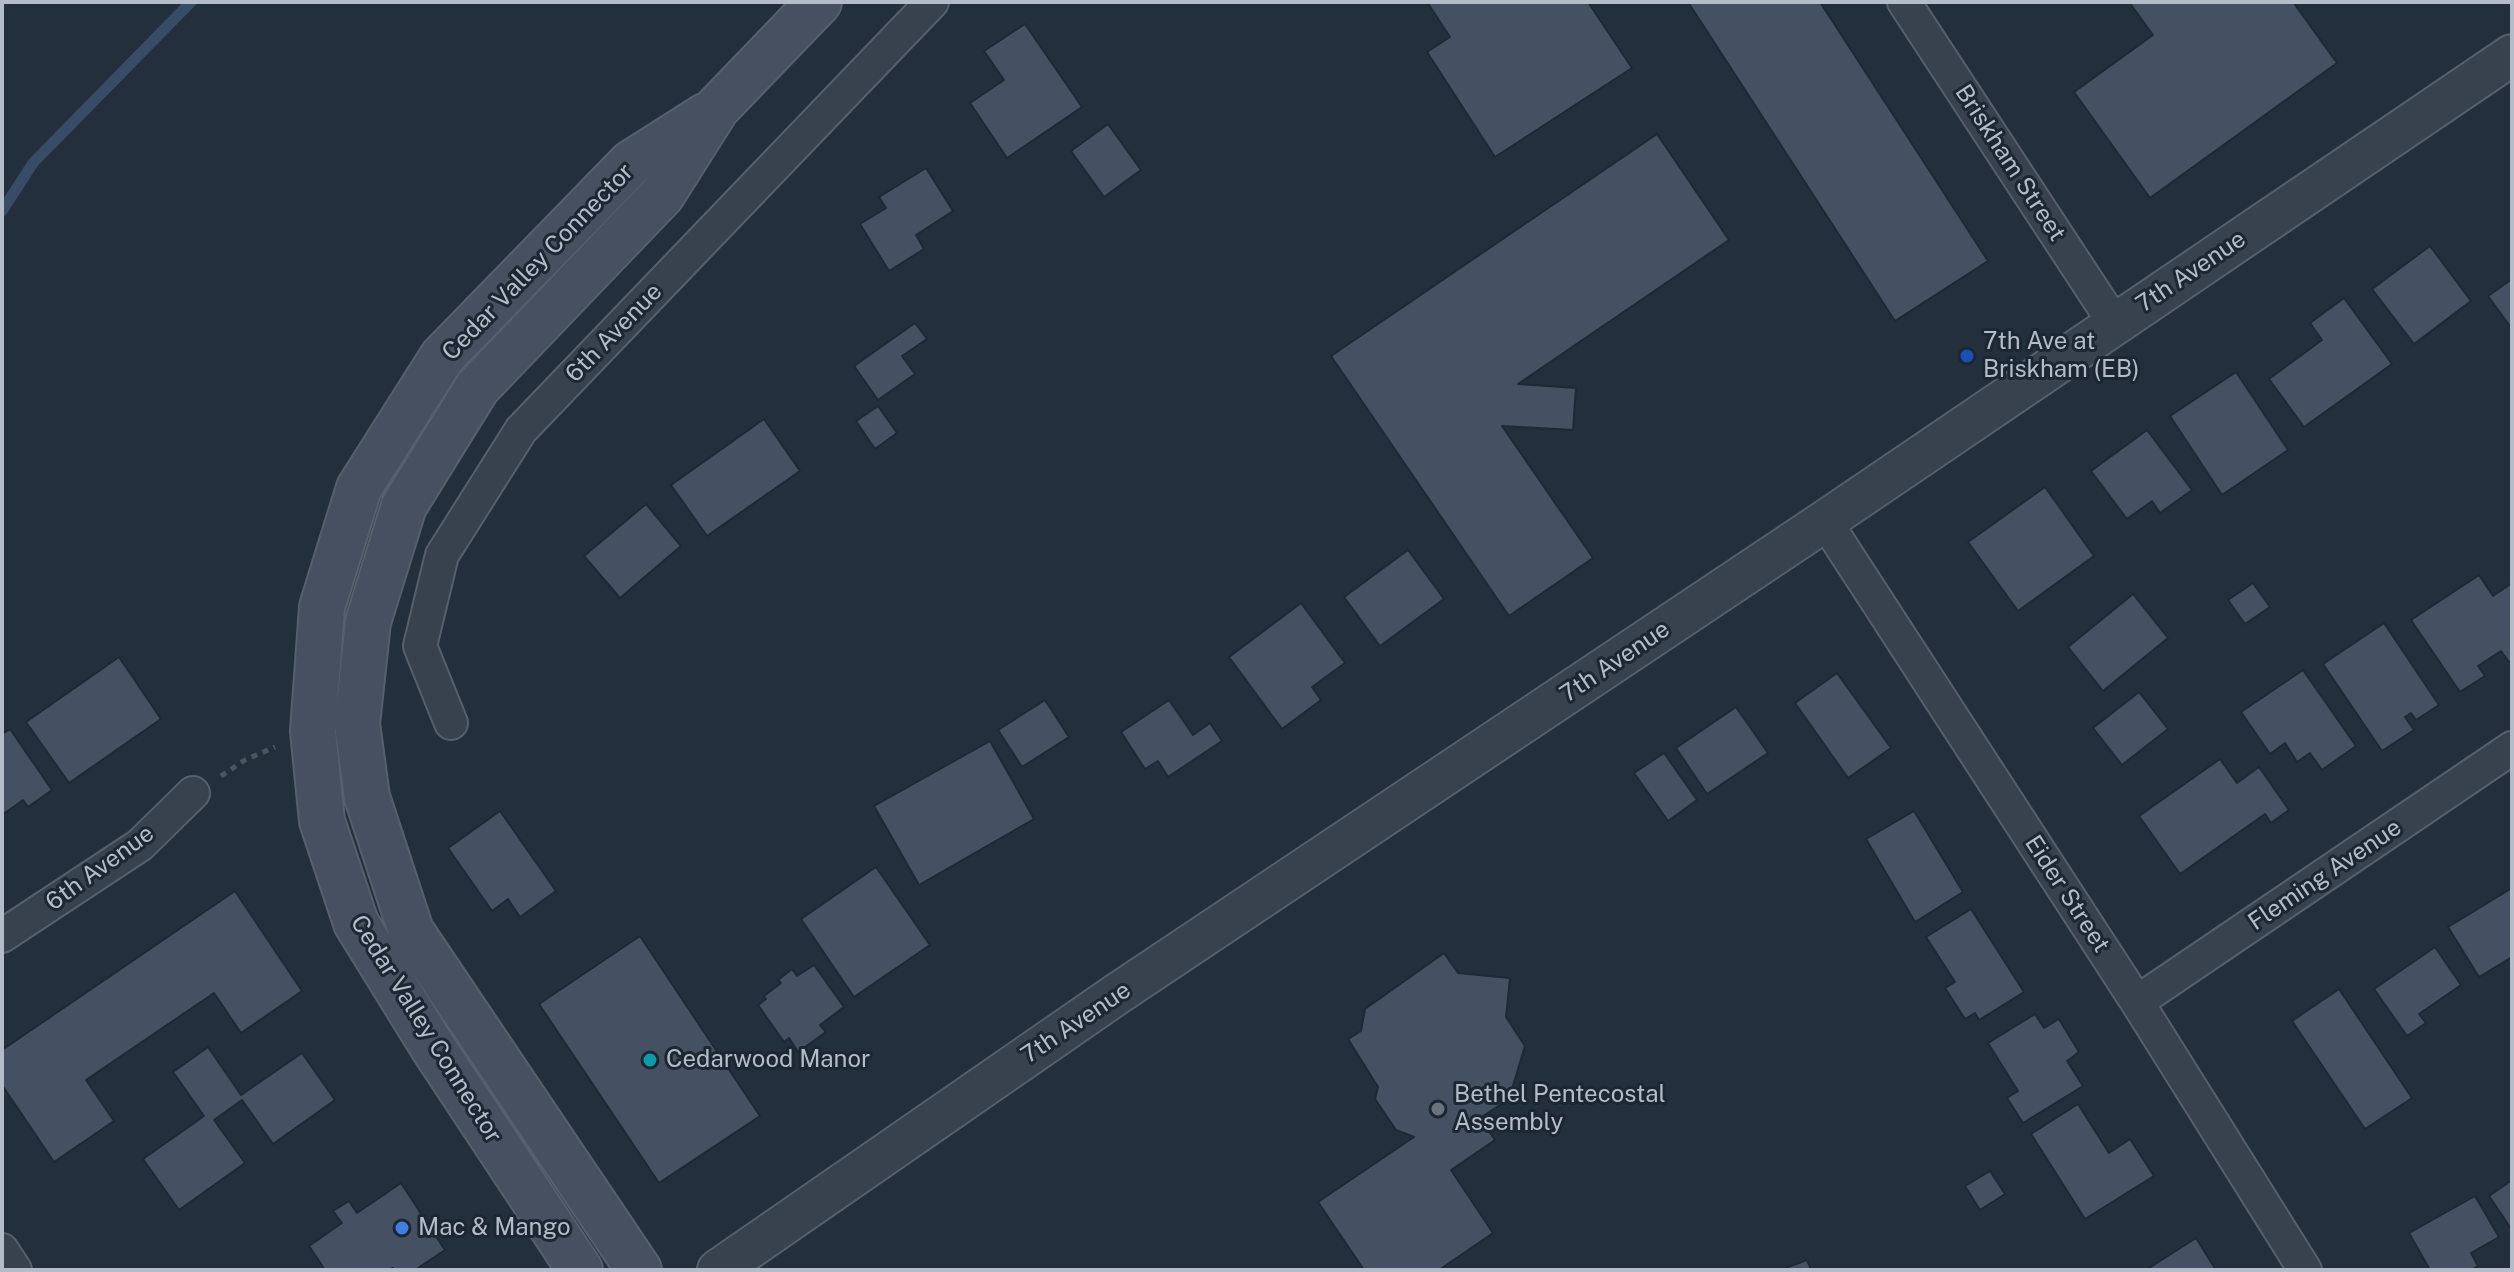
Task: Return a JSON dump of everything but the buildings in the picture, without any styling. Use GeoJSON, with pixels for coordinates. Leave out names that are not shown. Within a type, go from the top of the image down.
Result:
{"type":"FeatureCollection","features":[{"type":"Feature","properties":{"kind":"main road","name":"Cedar Valley Connector"},"geometry":{"type":"LineString","coordinates":[[639,1270],[411,931],[367,797],[357,724],[368,622],[404,506],[477,388],[662,195],[717,108],[819,2]]}},
{"type":"Feature","properties":{"kind":"main road","name":"Cedar Valley Connector"},"geometry":{"type":"LineString","coordinates":[[580,1270],[432,1046],[356,923],[322,821],[313,731],[322,607],[359,488],[442,357],[631,163],[717,108]]}},
{"type":"Feature","properties":{"kind":"street","name":"6th Avenue"},"geometry":{"type":"LineString","coordinates":[[451,723],[420,646],[442,555],[521,430],[932,2]]}},
{"type":"Feature","properties":{"kind":"street","name":"Briskham Street"},"geometry":{"type":"LineString","coordinates":[[1904,2],[2115,324]]}},
{"type":"Feature","properties":{"kind":"street","name":"7th Avenue"},"geometry":{"type":"LineString","coordinates":[[718,1270],[1130,985],[1825,521],[2512,55]]}},
{"type":"Feature","properties":{"kind":"street","name":"Eider Street"},"geometry":{"type":"LineString","coordinates":[[1825,521],[2137,1002],[2305,1270]]}},
{"type":"Feature","properties":{"kind":"street","name":"Fleming Avenue"},"geometry":{"type":"LineString","coordinates":[[2137,1002],[2512,748]]}},
{"type":"Feature","properties":{"kind":"street","name":"6th Avenue"},"geometry":{"type":"LineString","coordinates":[[2,936],[140,845],[193,793]]}},
{"type":"Feature","properties":{"kind":"street"},"geometry":{"type":"LineString","coordinates":[[2,1250],[15,1270]]}},
{"type":"Feature","properties":{"kind":"path"},"geometry":{"type":"LineString","coordinates":[[193,793],[245,760],[313,731]]}},
{"type":"Feature","properties":{"kind":"waterway"},"geometry":{"type":"LineString","coordinates":[[2,211],[33,163],[191,2]]}},
{"type":"Feature","properties":{"kind":"place","name":"7th Ave at Briskham (EB)"},"geometry":{"type":"Point","coordinates":[1967,356]}},
{"type":"Feature","properties":{"kind":"place","name":"Cedarwood Manor"},"geometry":{"type":"Point","coordinates":[650,1060]}},
{"type":"Feature","properties":{"kind":"place","name":"Bethel Pentecostal Assembly"},"geometry":{"type":"Point","coordinates":[1438,1109]}},
{"type":"Feature","properties":{"kind":"place","name":"Mac & Mango"},"geometry":{"type":"Point","coordinates":[402,1228]}}]}
